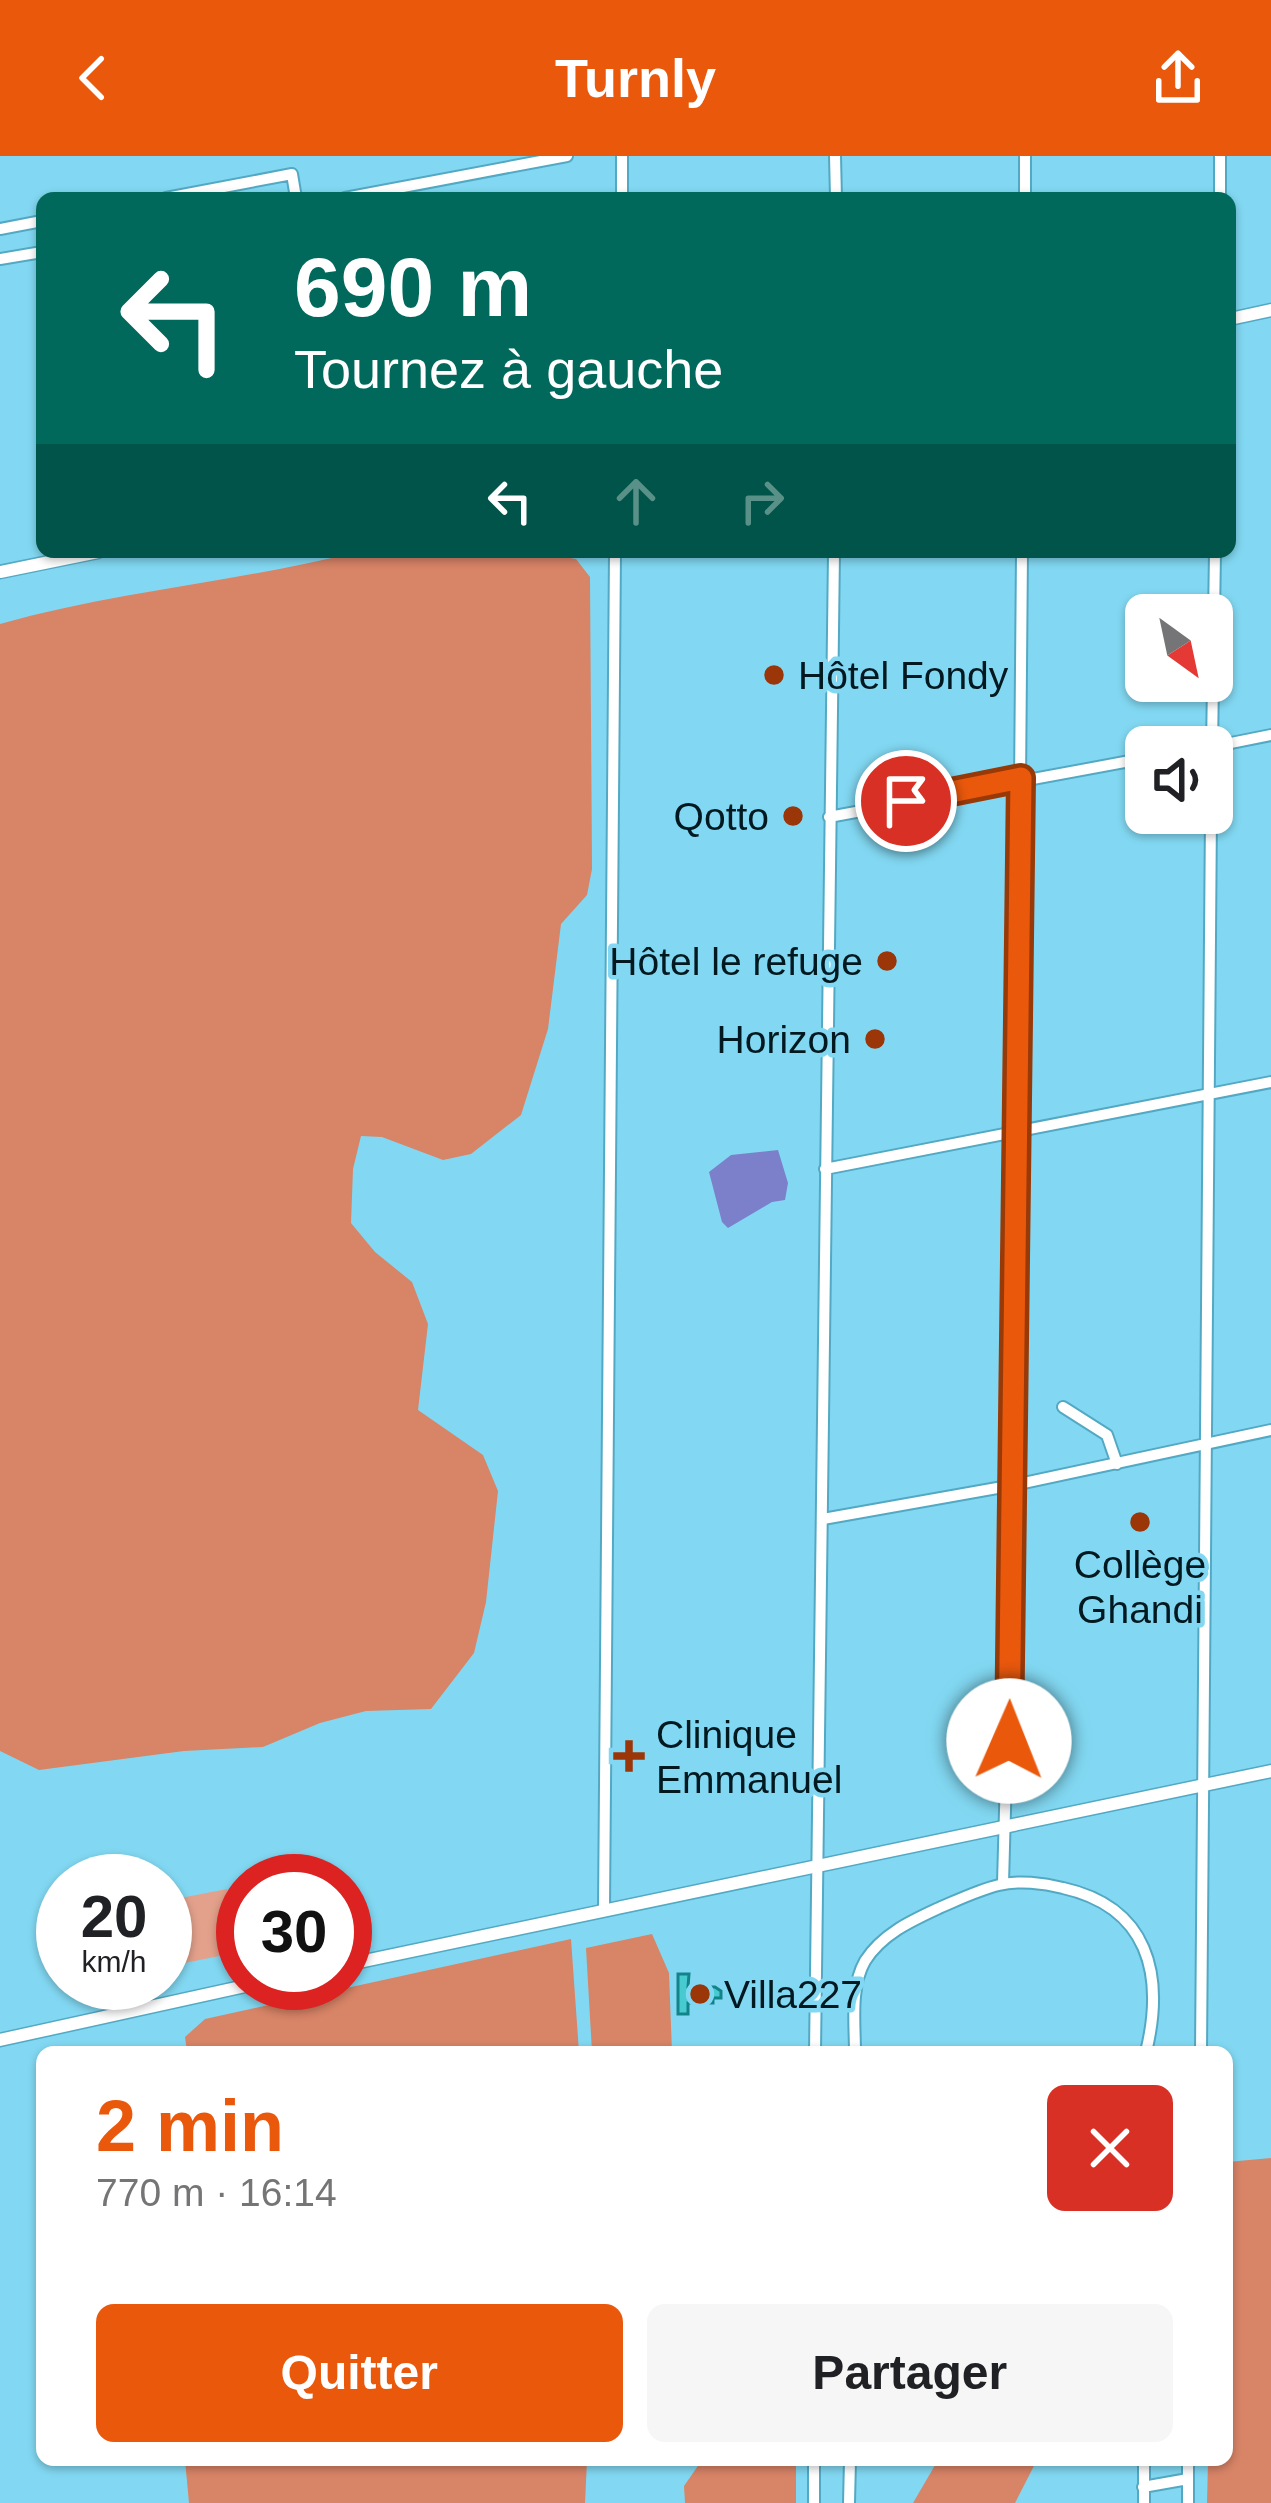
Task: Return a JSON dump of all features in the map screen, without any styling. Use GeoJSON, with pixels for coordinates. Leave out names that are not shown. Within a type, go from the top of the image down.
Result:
{"type":"FeatureCollection","features":[{"type":"Feature","properties":{"kind":"street"},"geometry":{"type":"LineString","coordinates":[[377,192],[568,156]]}},
{"type":"Feature","properties":{"kind":"street"},"geometry":{"type":"LineString","coordinates":[[622,156],[622,192]]}},
{"type":"Feature","properties":{"kind":"street"},"geometry":{"type":"LineString","coordinates":[[836,156],[836,192]]}},
{"type":"Feature","properties":{"kind":"street"},"geometry":{"type":"LineString","coordinates":[[1024,192],[1025,156]]}},
{"type":"Feature","properties":{"kind":"street"},"geometry":{"type":"LineString","coordinates":[[1220,156],[1220,192]]}},
{"type":"Feature","properties":{"kind":"street"},"geometry":{"type":"LineString","coordinates":[[198,192],[292,174],[295,192]]}},
{"type":"Feature","properties":{"kind":"street"},"geometry":{"type":"LineString","coordinates":[[0,229],[36,222]]}},
{"type":"Feature","properties":{"kind":"street"},"geometry":{"type":"LineString","coordinates":[[0,260],[36,253]]}},
{"type":"Feature","properties":{"kind":"street"},"geometry":{"type":"LineString","coordinates":[[1236,319],[1271,310]]}},
{"type":"Feature","properties":{"kind":"street"},"geometry":{"type":"LineString","coordinates":[[0,572],[69,558]]}},
{"type":"Feature","properties":{"kind":"street"},"geometry":{"type":"LineString","coordinates":[[604,1910],[615,558]]}},
{"type":"Feature","properties":{"kind":"street"},"geometry":{"type":"LineString","coordinates":[[815,2046],[835,558]]}},
{"type":"Feature","properties":{"kind":"street"},"geometry":{"type":"LineString","coordinates":[[1004,1883],[1014,1485],[1022,558]]}},
{"type":"Feature","properties":{"kind":"street"},"geometry":{"type":"LineString","coordinates":[[1211,726],[1215,558]]}},
{"type":"Feature","properties":{"kind":"street"},"geometry":{"type":"LineString","coordinates":[[1233,743],[1271,735]]}},
{"type":"Feature","properties":{"kind":"street"},"geometry":{"type":"LineString","coordinates":[[829,817],[1125,761]]}},
{"type":"Feature","properties":{"kind":"street"},"geometry":{"type":"LineString","coordinates":[[1201,2046],[1211,834]]}},
{"type":"Feature","properties":{"kind":"street"},"geometry":{"type":"LineString","coordinates":[[825,1169],[1271,1082]]}},
{"type":"Feature","properties":{"kind":"street"},"geometry":{"type":"LineString","coordinates":[[1063,1407],[1090,1420],[1106,1435],[1117,1464]]}},
{"type":"Feature","properties":{"kind":"street"},"geometry":{"type":"LineString","coordinates":[[823,1519],[1014,1485],[1271,1430]]}},
{"type":"Feature","properties":{"kind":"street"},"geometry":{"type":"LineString","coordinates":[[372,1959],[1271,1772]]}},
{"type":"Feature","properties":{"kind":"street"},"geometry":{"type":"LineString","coordinates":[[855,2046],[858,1978],[879,1944],[914,1920],[1004,1883],[1047,1884],[1080,1892],[1108,1903],[1132,1924],[1150,1960],[1147,2046]]}},
{"type":"Feature","properties":{"kind":"street"},"geometry":{"type":"LineString","coordinates":[[0,2040],[216,1992]]}},
{"type":"Feature","properties":{"kind":"street"},"geometry":{"type":"LineString","coordinates":[[814,2466],[814,2503]]}},
{"type":"Feature","properties":{"kind":"street"},"geometry":{"type":"LineString","coordinates":[[849,2503],[850,2466]]}},
{"type":"Feature","properties":{"kind":"street"},"geometry":{"type":"LineString","coordinates":[[1144,2466],[1144,2503]]}},
{"type":"Feature","properties":{"kind":"street"},"geometry":{"type":"LineString","coordinates":[[1188,2466],[1188,2503]]}},
{"type":"Feature","properties":{"kind":"street"},"geometry":{"type":"LineString","coordinates":[[1143,2487],[1188,2479]]}},
{"type":"Feature","properties":{"kind":"shaded area"},"geometry":{"type":"Polygon","coordinates":[[[328,558],[571,558],[590,577],[592,869],[587,895],[561,924],[548,1029],[521,1115],[471,1154],[443,1160],[382,1137],[361,1136],[353,1169],[351,1223],[375,1252],[412,1282],[428,1324],[418,1410],[483,1455],[498,1491],[486,1602],[474,1653],[431,1709],[366,1711],[320,1723],[263,1747],[184,1751],[39,1770],[0,1751],[0,624],[328,558]]]}},
{"type":"Feature","properties":{"kind":"shaded area"},"geometry":{"type":"Polygon","coordinates":[[[216,1891],[216,1957],[192,1962],[192,1896],[216,1891]]]}},
{"type":"Feature","properties":{"kind":"shaded area"},"geometry":{"type":"Polygon","coordinates":[[[652,1934],[669,1973],[672,2046],[592,2046],[586,1948],[652,1934]]]}},
{"type":"Feature","properties":{"kind":"shaded area"},"geometry":{"type":"Polygon","coordinates":[[[571,1939],[579,2046],[186,2046],[185,2037],[205,2019],[246,2010],[372,2010],[372,1982],[571,1939]]]}},
{"type":"Feature","properties":{"kind":"shaded area"},"geometry":{"type":"Polygon","coordinates":[[[1271,2158],[1271,2503],[1207,2503],[1208,2466],[1233,2466],[1233,2161],[1271,2158]]]}},
{"type":"Feature","properties":{"kind":"shaded area"},"geometry":{"type":"Polygon","coordinates":[[[186,2466],[587,2466],[585,2503],[189,2503],[186,2466]]]}},
{"type":"Feature","properties":{"kind":"shaded area"},"geometry":{"type":"Polygon","coordinates":[[[698,2466],[796,2466],[796,2503],[685,2503],[684,2486],[698,2466]]]}},
{"type":"Feature","properties":{"kind":"shaded area"},"geometry":{"type":"Polygon","coordinates":[[[935,2466],[1034,2466],[1015,2503],[913,2503],[935,2466]]]}},
{"type":"Feature","properties":{"kind":"water"},"geometry":{"type":"Polygon","coordinates":[[[778,1150],[788,1183],[785,1200],[772,1202],[728,1228],[722,1222],[709,1172],[731,1155],[778,1150]]]}},
{"type":"Feature","properties":{"kind":"building","name":"Villa227"},"geometry":{"type":"Polygon","coordinates":[[[678,1974],[689,1974],[688,1987],[715,1987],[721,1998],[713,1998],[713,2003],[688,2003],[688,2014],[678,2014],[678,1974]]]}},
{"type":"Feature","properties":{"kind":"place","name":"Hôtel Fondy"},"geometry":{"type":"Point","coordinates":[774,675]}},
{"type":"Feature","properties":{"kind":"place","name":"Qotto"},"geometry":{"type":"Point","coordinates":[793,816]}},
{"type":"Feature","properties":{"kind":"place","name":"Hôtel le refuge"},"geometry":{"type":"Point","coordinates":[887,961]}},
{"type":"Feature","properties":{"kind":"place","name":"Horizon"},"geometry":{"type":"Point","coordinates":[875,1039]}},
{"type":"Feature","properties":{"kind":"place","name":"Collège Ghandi"},"geometry":{"type":"Point","coordinates":[1140,1522]}},
{"type":"Feature","properties":{"kind":"place","name":"Clinique Emmanuel"},"geometry":{"type":"Point","coordinates":[629,1756]}},
{"type":"Feature","properties":{"kind":"place","name":"Villa227"},"geometry":{"type":"Point","coordinates":[700,1994]}},
{"type":"Feature","properties":{"kind":"route"},"geometry":{"type":"LineString","coordinates":[[906,801],[1021,778],[1009,1741]]}}]}
